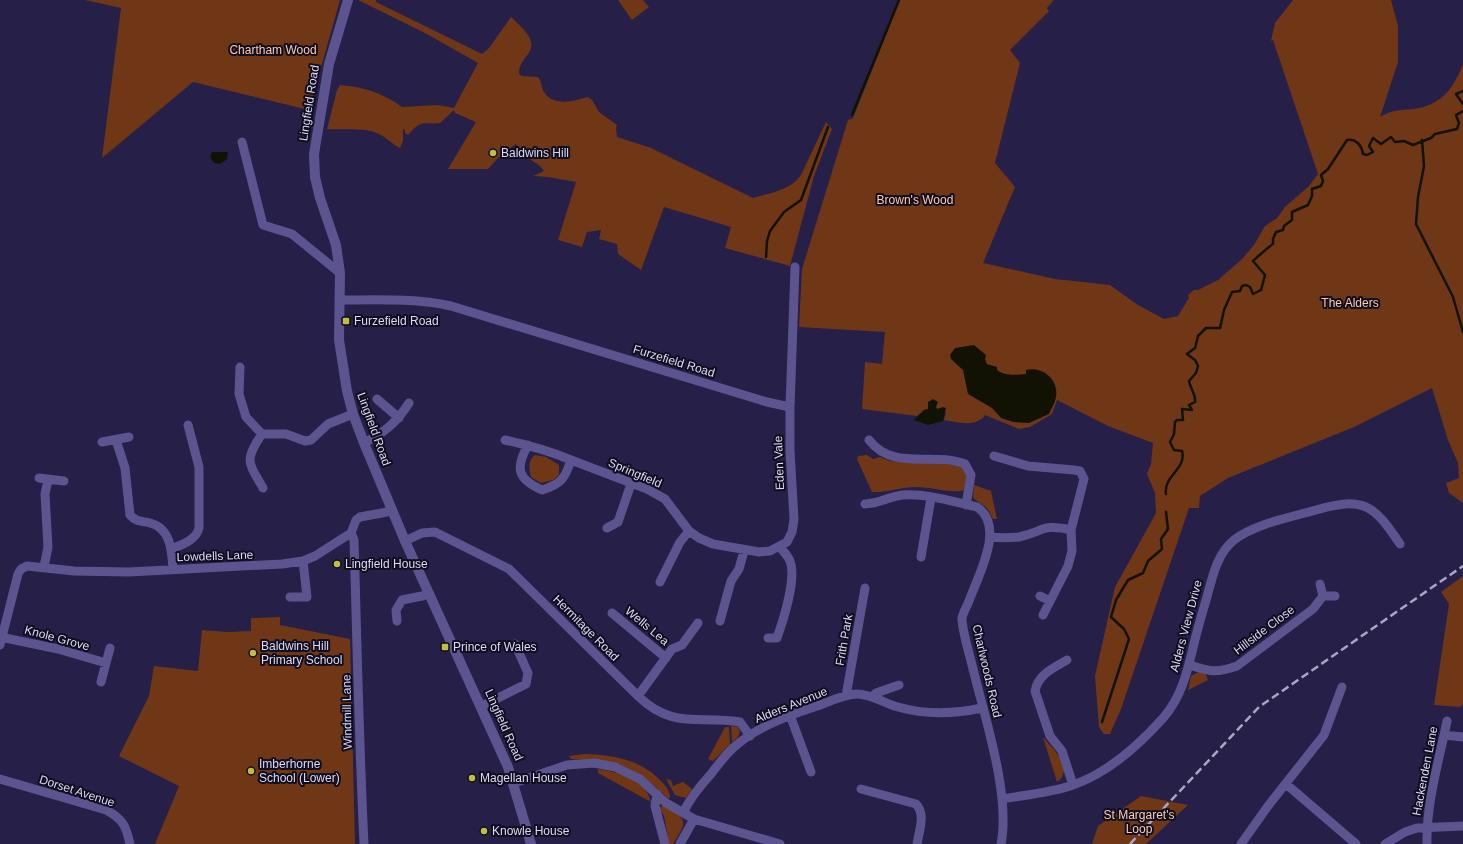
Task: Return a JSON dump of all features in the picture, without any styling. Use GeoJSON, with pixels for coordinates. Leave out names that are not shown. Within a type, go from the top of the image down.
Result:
{"type":"FeatureCollection","features":[{"type":"Feature","properties":{"kind":"street","name":"Lingfield Road"},"geometry":{"type":"LineString","coordinates":[[348,0],[329,64],[314,154],[315,177],[320,198],[336,245],[340,274],[341,356],[353,414],[405,541],[482,706],[514,783],[531,844]]}},
{"type":"Feature","properties":{"kind":"street"},"geometry":{"type":"LineString","coordinates":[[242,142],[257,194],[263,225],[292,234],[340,274]]}},
{"type":"Feature","properties":{"kind":"street","name":"Eden Vale"},"geometry":{"type":"LineString","coordinates":[[780,547],[787,542],[792,532],[794,519],[790,451],[790,407],[795,267]]}},
{"type":"Feature","properties":{"kind":"street","name":"Furzefield Road"},"geometry":{"type":"LineString","coordinates":[[340,300],[429,301],[451,306],[766,402],[790,407]]}},
{"type":"Feature","properties":{"kind":"street"},"geometry":{"type":"LineString","coordinates":[[240,367],[239,394],[246,417],[262,434],[286,434],[305,442],[311,440],[328,424],[353,414]]}},
{"type":"Feature","properties":{"kind":"street"},"geometry":{"type":"LineString","coordinates":[[377,399],[399,418]]}},
{"type":"Feature","properties":{"kind":"street"},"geometry":{"type":"LineString","coordinates":[[364,444],[387,430],[399,418],[409,403]]}},
{"type":"Feature","properties":{"kind":"street"},"geometry":{"type":"LineString","coordinates":[[172,549],[192,539],[198,534],[199,528],[199,467],[188,425]]}},
{"type":"Feature","properties":{"kind":"street"},"geometry":{"type":"LineString","coordinates":[[262,434],[251,450],[250,465],[263,488]]}},
{"type":"Feature","properties":{"kind":"street"},"geometry":{"type":"LineString","coordinates":[[102,442],[129,437]]}},
{"type":"Feature","properties":{"kind":"street"},"geometry":{"type":"LineString","coordinates":[[116,440],[125,468],[130,515],[134,519],[152,523],[162,529],[167,536],[172,549],[173,570]]}},
{"type":"Feature","properties":{"kind":"street","name":"Springfield"},"geometry":{"type":"LineString","coordinates":[[506,440],[552,452],[647,489],[665,499],[689,531],[699,538],[713,544],[744,551],[759,552],[780,547]]}},
{"type":"Feature","properties":{"kind":"street"},"geometry":{"type":"LineString","coordinates":[[869,440],[875,448],[897,459],[955,460],[965,464],[971,475],[966,505]]}},
{"type":"Feature","properties":{"kind":"street"},"geometry":{"type":"LineString","coordinates":[[528,445],[522,457],[520,468],[522,477],[529,484],[542,490],[554,486],[565,476],[571,460]]}},
{"type":"Feature","properties":{"kind":"street"},"geometry":{"type":"LineString","coordinates":[[994,456],[1028,466],[1080,471],[1083,474],[1084,485],[1071,530],[1072,551],[1068,566],[1043,615]]}},
{"type":"Feature","properties":{"kind":"street"},"geometry":{"type":"LineString","coordinates":[[44,567],[48,547],[44,479],[64,481]]}},
{"type":"Feature","properties":{"kind":"street"},"geometry":{"type":"LineString","coordinates":[[607,528],[618,522],[631,484]]}},
{"type":"Feature","properties":{"kind":"street","name":"Charlwoods Road"},"geometry":{"type":"LineString","coordinates":[[865,504],[879,503],[901,495],[916,495],[977,507],[984,511],[988,518],[990,537],[985,561],[962,617],[994,755],[1002,799],[1003,834],[1000,844]]}},
{"type":"Feature","properties":{"kind":"street"},"geometry":{"type":"LineString","coordinates":[[921,557],[931,498]]}},
{"type":"Feature","properties":{"kind":"street","name":"Alders View Drive"},"geometry":{"type":"LineString","coordinates":[[1002,799],[1073,785],[1102,771],[1127,752],[1151,731],[1165,716],[1176,699],[1190,665],[1214,570],[1221,555],[1228,545],[1242,534],[1278,521],[1333,505],[1359,504],[1375,512],[1382,518],[1395,542]]}},
{"type":"Feature","properties":{"kind":"street","name":"Lowdells Lane"},"geometry":{"type":"LineString","coordinates":[[1,640],[11,599],[21,569],[27,566],[74,571],[129,572],[262,566],[302,561],[315,556],[351,533],[356,520],[360,517],[387,512],[392,509]]}},
{"type":"Feature","properties":{"kind":"street"},"geometry":{"type":"LineString","coordinates":[[990,537],[1008,538],[1020,536],[1046,527],[1057,526],[1071,530]]}},
{"type":"Feature","properties":{"kind":"street"},"geometry":{"type":"LineString","coordinates":[[660,582],[680,542],[689,531]]}},
{"type":"Feature","properties":{"kind":"street","name":"Hermitage Road"},"geometry":{"type":"LineString","coordinates":[[405,541],[422,533],[435,532],[509,569],[638,696],[655,710],[676,718],[740,722],[750,736]]}},
{"type":"Feature","properties":{"kind":"street","name":"Windmill Lane"},"geometry":{"type":"LineString","coordinates":[[351,533],[354,540],[358,661],[358,731],[364,844]]}},
{"type":"Feature","properties":{"kind":"street"},"geometry":{"type":"LineString","coordinates":[[768,638],[777,638],[784,618],[792,574],[790,560],[780,547]]}},
{"type":"Feature","properties":{"kind":"street"},"geometry":{"type":"LineString","coordinates":[[720,621],[731,581],[739,569],[744,551]]}},
{"type":"Feature","properties":{"kind":"street"},"geometry":{"type":"LineString","coordinates":[[290,597],[307,597],[302,561]]}},
{"type":"Feature","properties":{"kind":"street"},"geometry":{"type":"LineString","coordinates":[[1320,584],[1323,596],[1335,596]]}},
{"type":"Feature","properties":{"kind":"street","name":"Frith Park"},"geometry":{"type":"LineString","coordinates":[[846,696],[865,588]]}},
{"type":"Feature","properties":{"kind":"street"},"geometry":{"type":"LineString","coordinates":[[397,621],[396,610],[402,600],[429,593]]}},
{"type":"Feature","properties":{"kind":"street"},"geometry":{"type":"LineString","coordinates":[[1040,596],[1050,601]]}},
{"type":"Feature","properties":{"kind":"street","name":"Hillside Close"},"geometry":{"type":"LineString","coordinates":[[1190,665],[1210,672],[1237,666],[1313,609],[1323,596]]}},
{"type":"Feature","properties":{"kind":"street","name":"Wells Lea"},"geometry":{"type":"LineString","coordinates":[[612,613],[666,658]]}},
{"type":"Feature","properties":{"kind":"street","name":"Wells Lea"},"geometry":{"type":"LineString","coordinates":[[638,696],[672,649],[682,645],[698,622]]}},
{"type":"Feature","properties":{"kind":"street","name":"Knole Grove"},"geometry":{"type":"LineString","coordinates":[[1,640],[58,649],[106,663]]}},
{"type":"Feature","properties":{"kind":"street"},"geometry":{"type":"LineString","coordinates":[[482,706],[526,684],[528,673],[515,644]]}},
{"type":"Feature","properties":{"kind":"street"},"geometry":{"type":"LineString","coordinates":[[101,682],[110,648]]}},
{"type":"Feature","properties":{"kind":"street"},"geometry":{"type":"LineString","coordinates":[[1067,660],[1045,673],[1036,683],[1035,691],[1050,736],[1062,751],[1073,785]]}},
{"type":"Feature","properties":{"kind":"street"},"geometry":{"type":"LineString","coordinates":[[872,697],[876,693],[899,685]]}},
{"type":"Feature","properties":{"kind":"street"},"geometry":{"type":"LineString","coordinates":[[1241,844],[1324,735],[1333,698],[1342,687]]}},
{"type":"Feature","properties":{"kind":"street","name":"Alders Avenue"},"geometry":{"type":"LineString","coordinates":[[683,813],[689,800],[732,748],[750,736],[790,716],[846,696],[857,694],[872,697],[916,711],[953,713],[982,708]]}},
{"type":"Feature","properties":{"kind":"street"},"geometry":{"type":"LineString","coordinates":[[790,716],[811,772]]}},
{"type":"Feature","properties":{"kind":"street","name":"Hackenden Lane"},"geometry":{"type":"LineString","coordinates":[[1385,844],[1405,832],[1417,828],[1427,827],[1433,788],[1447,721]]}},
{"type":"Feature","properties":{"kind":"street"},"geometry":{"type":"LineString","coordinates":[[1444,735],[1463,738]]}},
{"type":"Feature","properties":{"kind":"street"},"geometry":{"type":"LineString","coordinates":[[514,783],[567,765],[594,763],[615,767],[629,772],[640,779],[666,803],[694,819],[762,842],[780,844]]}},
{"type":"Feature","properties":{"kind":"street","name":"Dorset Avenue"},"geometry":{"type":"LineString","coordinates":[[0,778],[106,810],[119,817],[127,830],[130,844]]}},
{"type":"Feature","properties":{"kind":"street"},"geometry":{"type":"LineString","coordinates":[[1286,784],[1356,844]]}},
{"type":"Feature","properties":{"kind":"street"},"geometry":{"type":"LineString","coordinates":[[861,789],[916,804],[921,808],[922,814],[917,844]]}},
{"type":"Feature","properties":{"kind":"street"},"geometry":{"type":"LineString","coordinates":[[657,794],[655,806],[665,844]]}},
{"type":"Feature","properties":{"kind":"street"},"geometry":{"type":"LineString","coordinates":[[680,844],[694,819]]}},
{"type":"Feature","properties":{"kind":"street"},"geometry":{"type":"LineString","coordinates":[[1427,844],[1427,827],[1440,828],[1463,826]]}},
{"type":"Feature","properties":{"kind":"green space","name":"Chartham Wood"},"geometry":{"type":"Polygon","coordinates":[[[85,0],[340,0],[309,110],[193,82],[102,158],[121,8],[85,0]]]}},
{"type":"Feature","properties":{"kind":"green space"},"geometry":{"type":"Polygon","coordinates":[[[358,0],[376,0],[376,2],[482,54],[489,48],[511,17],[527,34],[531,44],[531,49],[523,61],[519,74],[522,76],[538,77],[544,92],[548,97],[553,100],[564,102],[588,97],[592,100],[599,112],[617,125],[617,137],[651,148],[753,198],[786,188],[797,180],[801,175],[826,122],[832,129],[814,176],[790,266],[725,248],[731,227],[664,207],[641,270],[618,254],[617,244],[599,239],[601,230],[587,232],[582,247],[558,240],[576,182],[533,176],[544,171],[540,166],[524,155],[516,144],[499,157],[488,169],[448,169],[476,122],[455,113],[454,110],[440,123],[422,123],[408,135],[403,129],[403,141],[400,148],[382,136],[368,130],[327,129],[337,90],[340,85],[357,87],[380,94],[402,107],[438,105],[454,108],[478,63],[425,33],[358,0]]]}},
{"type":"Feature","properties":{"kind":"green space"},"geometry":{"type":"Polygon","coordinates":[[[618,0],[643,0],[649,7],[632,20],[618,0]]]}},
{"type":"Feature","properties":{"kind":"green space"},"geometry":{"type":"Polygon","coordinates":[[[900,0],[1054,0],[1047,8],[1049,11],[1010,50],[1020,63],[995,163],[1015,187],[983,263],[1055,279],[1110,285],[1138,305],[1164,319],[1178,316],[1189,298],[1188,295],[1194,290],[1198,290],[1218,280],[1242,259],[1254,245],[1265,226],[1277,218],[1285,207],[1308,187],[1318,174],[1273,40],[1271,41],[1275,23],[1293,0],[1391,0],[1398,26],[1398,62],[1380,117],[1390,112],[1428,106],[1435,102],[1452,86],[1463,64],[1463,503],[1449,493],[1446,483],[1459,478],[1458,463],[1448,440],[1432,388],[1354,427],[1228,478],[1200,496],[1199,508],[1189,508],[1121,709],[1110,734],[1104,734],[1099,727],[1095,676],[1115,587],[1156,513],[1155,493],[1147,474],[1151,464],[1153,443],[1108,426],[1057,400],[1052,414],[1030,427],[1019,429],[985,415],[977,422],[972,423],[960,423],[944,420],[946,413],[935,407],[924,410],[917,416],[862,409],[865,362],[882,364],[885,332],[799,327],[802,269],[848,120],[853,118],[900,0]]]}},
{"type":"Feature","properties":{"kind":"green space"},"geometry":{"type":"Polygon","coordinates":[[[535,455],[546,457],[559,465],[559,475],[553,480],[541,483],[531,477],[530,462],[535,455]]]}},
{"type":"Feature","properties":{"kind":"green space"},"geometry":{"type":"Polygon","coordinates":[[[867,455],[873,459],[880,457],[890,461],[953,462],[967,470],[966,490],[948,491],[916,487],[883,492],[872,492],[857,459],[858,456],[867,455]]]}},
{"type":"Feature","properties":{"kind":"green space"},"geometry":{"type":"Polygon","coordinates":[[[974,485],[991,491],[997,519],[993,519],[987,508],[973,498],[974,485]]]}},
{"type":"Feature","properties":{"kind":"green space"},"geometry":{"type":"Polygon","coordinates":[[[1463,576],[1463,704],[1460,707],[1434,705],[1449,604],[1441,592],[1463,576]]]}},
{"type":"Feature","properties":{"kind":"green space","name":"Imberhorne School (Lower)"},"geometry":{"type":"Polygon","coordinates":[[[280,617],[280,625],[350,639],[355,844],[155,844],[179,786],[119,756],[149,696],[154,666],[198,671],[202,630],[227,632],[251,631],[251,618],[280,617]]]}},
{"type":"Feature","properties":{"kind":"green space"},"geometry":{"type":"Polygon","coordinates":[[[1199,672],[1205,672],[1208,680],[1188,690],[1191,676],[1199,672]]]}},
{"type":"Feature","properties":{"kind":"green space"},"geometry":{"type":"Polygon","coordinates":[[[731,726],[738,727],[740,732],[738,737],[732,742],[731,726]]]}},
{"type":"Feature","properties":{"kind":"green space"},"geometry":{"type":"Polygon","coordinates":[[[725,727],[729,727],[730,744],[713,761],[708,759],[725,727]]]}},
{"type":"Feature","properties":{"kind":"green space"},"geometry":{"type":"Polygon","coordinates":[[[1043,737],[1057,753],[1063,765],[1064,771],[1062,777],[1057,782],[1043,737]]]}},
{"type":"Feature","properties":{"kind":"green space"},"geometry":{"type":"Polygon","coordinates":[[[584,754],[615,757],[643,767],[665,785],[669,792],[669,799],[645,778],[625,767],[602,762],[571,759],[569,756],[584,754]]]}},
{"type":"Feature","properties":{"kind":"green space"},"geometry":{"type":"Polygon","coordinates":[[[598,769],[615,772],[638,782],[648,794],[651,802],[598,773],[598,769]]]}},
{"type":"Feature","properties":{"kind":"green space"},"geometry":{"type":"Polygon","coordinates":[[[666,779],[671,780],[673,786],[683,782],[692,789],[686,798],[675,795],[666,779]]]}},
{"type":"Feature","properties":{"kind":"green space","name":"St Margaret's Loop"},"geometry":{"type":"Polygon","coordinates":[[[1141,796],[1188,805],[1146,844],[1092,844],[1098,826],[1141,796]]]}},
{"type":"Feature","properties":{"kind":"green space"},"geometry":{"type":"Polygon","coordinates":[[[663,805],[681,817],[683,821],[682,829],[673,844],[669,844],[664,816],[659,808],[663,805]]]}},
{"type":"Feature","properties":{"kind":"shaded area"},"geometry":{"type":"Polygon","coordinates":[[[212,152],[228,152],[227,159],[220,164],[214,163],[210,157],[212,152]]]}},
{"type":"Feature","properties":{"kind":"shaded area"},"geometry":{"type":"Polygon","coordinates":[[[974,345],[986,355],[985,359],[987,364],[997,367],[997,370],[1000,372],[1014,375],[1026,374],[1026,370],[1032,369],[1048,375],[1055,385],[1056,391],[1054,404],[1049,414],[1029,423],[1013,422],[1001,418],[992,408],[968,394],[963,370],[951,359],[950,355],[955,348],[974,345]]]}},
{"type":"Feature","properties":{"kind":"shaded area"},"geometry":{"type":"Polygon","coordinates":[[[933,399],[938,402],[936,407],[937,409],[943,407],[946,408],[943,421],[928,425],[914,420],[924,410],[928,409],[928,402],[933,399]]]}},
{"type":"Feature","properties":{"kind":"waterway"},"geometry":{"type":"LineString","coordinates":[[852,115],[899,0]]}},
{"type":"Feature","properties":{"kind":"waterway"},"geometry":{"type":"LineString","coordinates":[[1463,91],[1456,94],[1463,104]]}},
{"type":"Feature","properties":{"kind":"waterway"},"geometry":{"type":"LineString","coordinates":[[1166,494],[1168,482],[1178,468],[1183,457],[1182,451],[1174,450],[1170,442],[1174,434],[1175,422],[1177,420],[1183,420],[1182,409],[1192,410],[1189,405],[1195,402],[1195,396],[1189,381],[1196,373],[1198,366],[1195,360],[1187,354],[1195,348],[1198,336],[1206,328],[1220,328],[1224,310],[1232,292],[1240,291],[1242,286],[1246,285],[1250,287],[1253,294],[1261,290],[1265,275],[1253,261],[1273,244],[1273,239],[1276,232],[1283,230],[1284,226],[1292,220],[1292,212],[1308,205],[1312,196],[1312,189],[1321,186],[1323,181],[1321,175],[1328,169],[1347,140],[1356,141],[1363,154],[1367,155],[1373,152],[1369,146],[1373,138],[1381,144],[1391,137],[1395,142],[1404,141],[1413,145],[1431,138],[1435,134],[1457,129],[1459,123],[1456,115],[1463,111]]}},
{"type":"Feature","properties":{"kind":"waterway"},"geometry":{"type":"LineString","coordinates":[[766,257],[767,241],[770,231],[784,212],[801,200],[828,127]]}},
{"type":"Feature","properties":{"kind":"waterway"},"geometry":{"type":"LineString","coordinates":[[1422,140],[1424,166],[1418,197],[1416,224],[1453,297],[1463,332]]}},
{"type":"Feature","properties":{"kind":"waterway"},"geometry":{"type":"LineString","coordinates":[[1102,722],[1129,639],[1124,629],[1111,617],[1116,600],[1128,580],[1143,573],[1148,561],[1162,549],[1161,539],[1168,529],[1166,512]]}},
{"type":"Feature","properties":{"kind":"railway"},"geometry":{"type":"LineString","coordinates":[[1130,844],[1259,707],[1463,566]]}},
{"type":"Feature","properties":{"kind":"place","name":"Baldwins Hill"},"geometry":{"type":"Point","coordinates":[493,153]}},
{"type":"Feature","properties":{"kind":"place","name":"Furzefield Road"},"geometry":{"type":"Point","coordinates":[346,321]}},
{"type":"Feature","properties":{"kind":"place","name":"Lingfield House"},"geometry":{"type":"Point","coordinates":[337,564]}},
{"type":"Feature","properties":{"kind":"place","name":"Prince of Wales"},"geometry":{"type":"Point","coordinates":[445,647]}},
{"type":"Feature","properties":{"kind":"place","name":"Baldwins Hill Primary School"},"geometry":{"type":"Point","coordinates":[253,653]}},
{"type":"Feature","properties":{"kind":"place","name":"Imberhorne School (Lower)"},"geometry":{"type":"Point","coordinates":[251,771]}},
{"type":"Feature","properties":{"kind":"place","name":"Magellan House"},"geometry":{"type":"Point","coordinates":[472,778]}},
{"type":"Feature","properties":{"kind":"place","name":"Knowle House"},"geometry":{"type":"Point","coordinates":[484,831]}},
{"type":"Feature","properties":{"kind":"park label","name":"Brown's Wood"},"geometry":{"type":"Point","coordinates":[915,200]}},
{"type":"Feature","properties":{"kind":"park label","name":"The Alders"},"geometry":{"type":"Point","coordinates":[1350,303]}}]}
